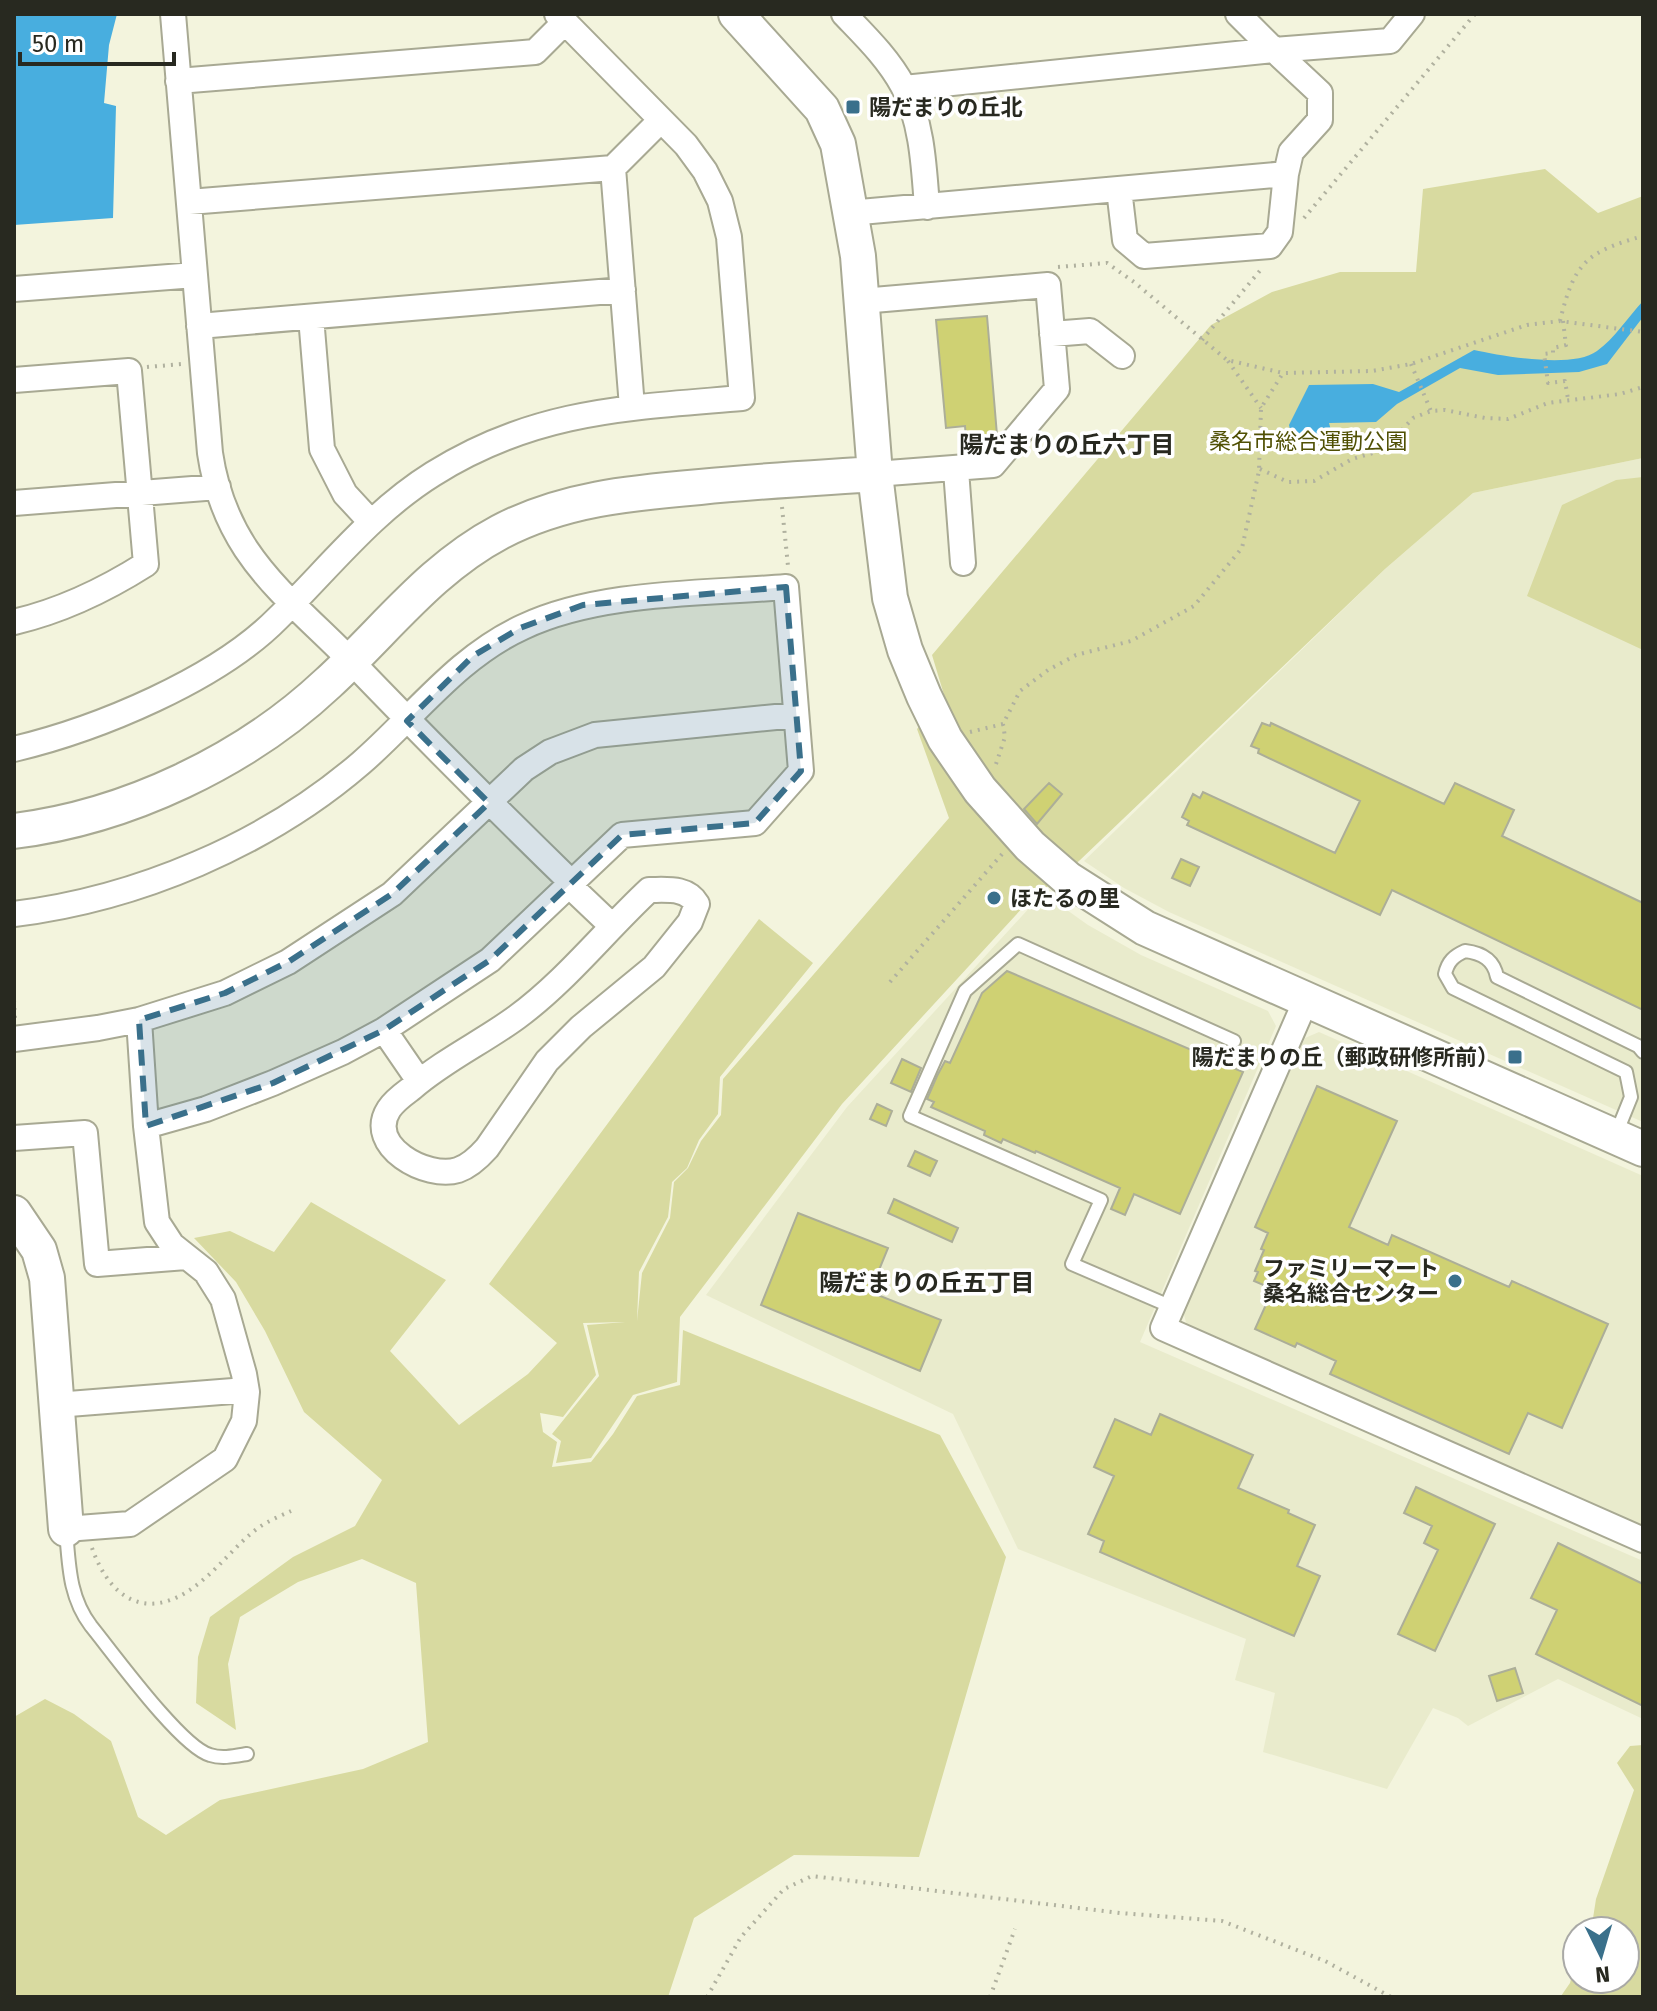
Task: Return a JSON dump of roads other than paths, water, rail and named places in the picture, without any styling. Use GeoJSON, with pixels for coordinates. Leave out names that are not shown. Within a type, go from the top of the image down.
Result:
{"type":"FeatureCollection","features":[{"type":"Feature","properties":{"kind":"street"},"geometry":{"type":"LineString","coordinates":[[173,14],[210,453],[218,487],[234,528],[247,550],[293,603],[611,925]]}},
{"type":"Feature","properties":{"kind":"street"},"geometry":{"type":"LineString","coordinates":[[736,14],[822,109],[838,144],[858,256],[886,577],[897,627],[914,673],[940,728],[980,790],[1030,846],[1068,879],[1145,928],[1634,1142]]}},
{"type":"Feature","properties":{"kind":"street"},"geometry":{"type":"LineString","coordinates":[[844,14],[891,66],[904,88],[915,114],[927,207]]}},
{"type":"Feature","properties":{"kind":"street"},"geometry":{"type":"LineString","coordinates":[[1119,189],[1125,240],[1144,256],[1270,246],[1280,232],[1291,152],[1320,120],[1320,93],[1238,14]]}},
{"type":"Feature","properties":{"kind":"street"},"geometry":{"type":"LineString","coordinates":[[904,88],[1390,41],[1412,14]]}},
{"type":"Feature","properties":{"kind":"street"},"geometry":{"type":"LineString","coordinates":[[14,749],[60,738],[124,713],[181,685],[249,644],[293,603],[370,521],[433,474],[503,438],[573,416],[632,407],[742,398],[729,237],[724,212],[696,158],[561,18],[535,52],[178,81]]}},
{"type":"Feature","properties":{"kind":"street"},"geometry":{"type":"LineString","coordinates":[[189,202],[613,168],[661,120]]}},
{"type":"Feature","properties":{"kind":"street"},"geometry":{"type":"LineString","coordinates":[[613,168],[632,407]]}},
{"type":"Feature","properties":{"kind":"street"},"geometry":{"type":"LineString","coordinates":[[849,213],[1286,174]]}},
{"type":"Feature","properties":{"kind":"street"},"geometry":{"type":"LineString","coordinates":[[14,289],[195,275]]}},
{"type":"Feature","properties":{"kind":"street"},"geometry":{"type":"LineString","coordinates":[[14,831],[96,813],[184,779],[238,750],[304,704],[434,576],[499,532],[537,515],[572,504],[633,493],[993,465],[1057,389],[1048,285],[862,301]]}},
{"type":"Feature","properties":{"kind":"street"},"geometry":{"type":"LineString","coordinates":[[199,326],[623,290]]}},
{"type":"Feature","properties":{"kind":"street"},"geometry":{"type":"LineString","coordinates":[[311,317],[322,449],[345,494],[370,521]]}},
{"type":"Feature","properties":{"kind":"street"},"geometry":{"type":"LineString","coordinates":[[1052,334],[1090,331],[1122,356]]}},
{"type":"Feature","properties":{"kind":"street"},"geometry":{"type":"LineString","coordinates":[[14,380],[129,371],[146,564],[81,600],[14,622]]}},
{"type":"Feature","properties":{"kind":"street"},"geometry":{"type":"LineString","coordinates":[[956,470],[963,563]]}},
{"type":"Feature","properties":{"kind":"street"},"geometry":{"type":"LineString","coordinates":[[14,503],[218,487]]}},
{"type":"Feature","properties":{"kind":"street"},"geometry":{"type":"LineString","coordinates":[[14,914],[114,893],[175,872],[226,850],[279,821],[361,764],[473,656],[520,628],[559,612],[603,602],[786,587],[801,771],[755,823],[622,835],[490,960],[384,1030],[273,1083],[206,1109],[146,1126]]}},
{"type":"Feature","properties":{"kind":"street"},"geometry":{"type":"LineString","coordinates":[[14,1039],[139,1020],[225,993],[288,962],[392,894],[536,760],[566,744],[595,735],[796,715]]}},
{"type":"Feature","properties":{"kind":"street"},"geometry":{"type":"LineString","coordinates":[[649,890],[684,892],[693,897],[697,904],[690,922],[654,967],[581,1027],[547,1061],[476,1160],[457,1170],[437,1172],[390,1147],[383,1130],[388,1111],[419,1081],[518,1016],[553,986],[649,890]]}},
{"type":"Feature","properties":{"kind":"street"},"geometry":{"type":"LineString","coordinates":[[1306,1000],[1163,1328],[1643,1540]]}},
{"type":"Feature","properties":{"kind":"street"},"geometry":{"type":"LineString","coordinates":[[14,1213],[32,1236],[44,1264],[56,1405],[75,1528],[130,1524],[225,1459],[244,1421],[246,1390],[223,1299],[206,1272],[172,1245],[157,1222],[146,1126],[139,1020]]}},
{"type":"Feature","properties":{"kind":"street"},"geometry":{"type":"LineString","coordinates":[[384,1030],[419,1081]]}},
{"type":"Feature","properties":{"kind":"street"},"geometry":{"type":"LineString","coordinates":[[14,1138],[85,1133],[97,1264],[186,1257]]}},
{"type":"Feature","properties":{"kind":"street"},"geometry":{"type":"LineString","coordinates":[[56,1405],[246,1390]]}},
{"type":"Feature","properties":{"kind":"lane"},"geometry":{"type":"LineString","coordinates":[[1172,1307],[1072,1264],[1101,1200],[910,1116],[965,991],[1018,944],[1234,1041]]}},
{"type":"Feature","properties":{"kind":"lane"},"geometry":{"type":"LineString","coordinates":[[1634,1142],[1626,1072],[1453,988],[1445,974],[1447,965],[1454,956],[1465,951],[1487,958],[1497,977],[1638,1046],[1643,1052]]}},
{"type":"Feature","properties":{"kind":"lane"},"geometry":{"type":"LineString","coordinates":[[75,1528],[71,1585],[81,1613],[184,1739],[208,1755],[247,1754]]}},
{"type":"Feature","properties":{"kind":"water"},"geometry":{"type":"Polygon","coordinates":[[[19,14],[117,14],[109,45],[104,103],[116,106],[113,218],[14,225],[14,17],[19,14]]]}},
{"type":"Feature","properties":{"kind":"water"},"geometry":{"type":"Polygon","coordinates":[[[1643,301],[1643,317],[1607,364],[1579,372],[1498,375],[1460,368],[1397,404],[1376,422],[1329,423],[1332,434],[1312,447],[1293,442],[1289,425],[1309,385],[1373,384],[1399,392],[1474,350],[1537,360],[1586,356],[1609,340],[1643,301]]]}},
{"type":"Feature","properties":{"kind":"place","name":"陽だまりの丘北"},"geometry":{"type":"Point","coordinates":[853,107]}},
{"type":"Feature","properties":{"kind":"place","name":"ほたるの里"},"geometry":{"type":"Point","coordinates":[994,898]}},
{"type":"Feature","properties":{"kind":"place","name":"陽だまりの丘（郵政研修所前）"},"geometry":{"type":"Point","coordinates":[1515,1057]}},
{"type":"Feature","properties":{"kind":"place","name":"ファミリーマート 桑名総合センター"},"geometry":{"type":"Point","coordinates":[1455,1281]}},
{"type":"Feature","properties":{"kind":"district","name":"陽だまりの丘六丁目"},"geometry":{"type":"Point","coordinates":[1067,445]}},
{"type":"Feature","properties":{"kind":"district","name":"陽だまりの丘五丁目"},"geometry":{"type":"Point","coordinates":[927,1283]}},
{"type":"Feature","properties":{"kind":"park label","name":"桑名市総合運動公園"},"geometry":{"type":"Point","coordinates":[1308,441]}}]}
